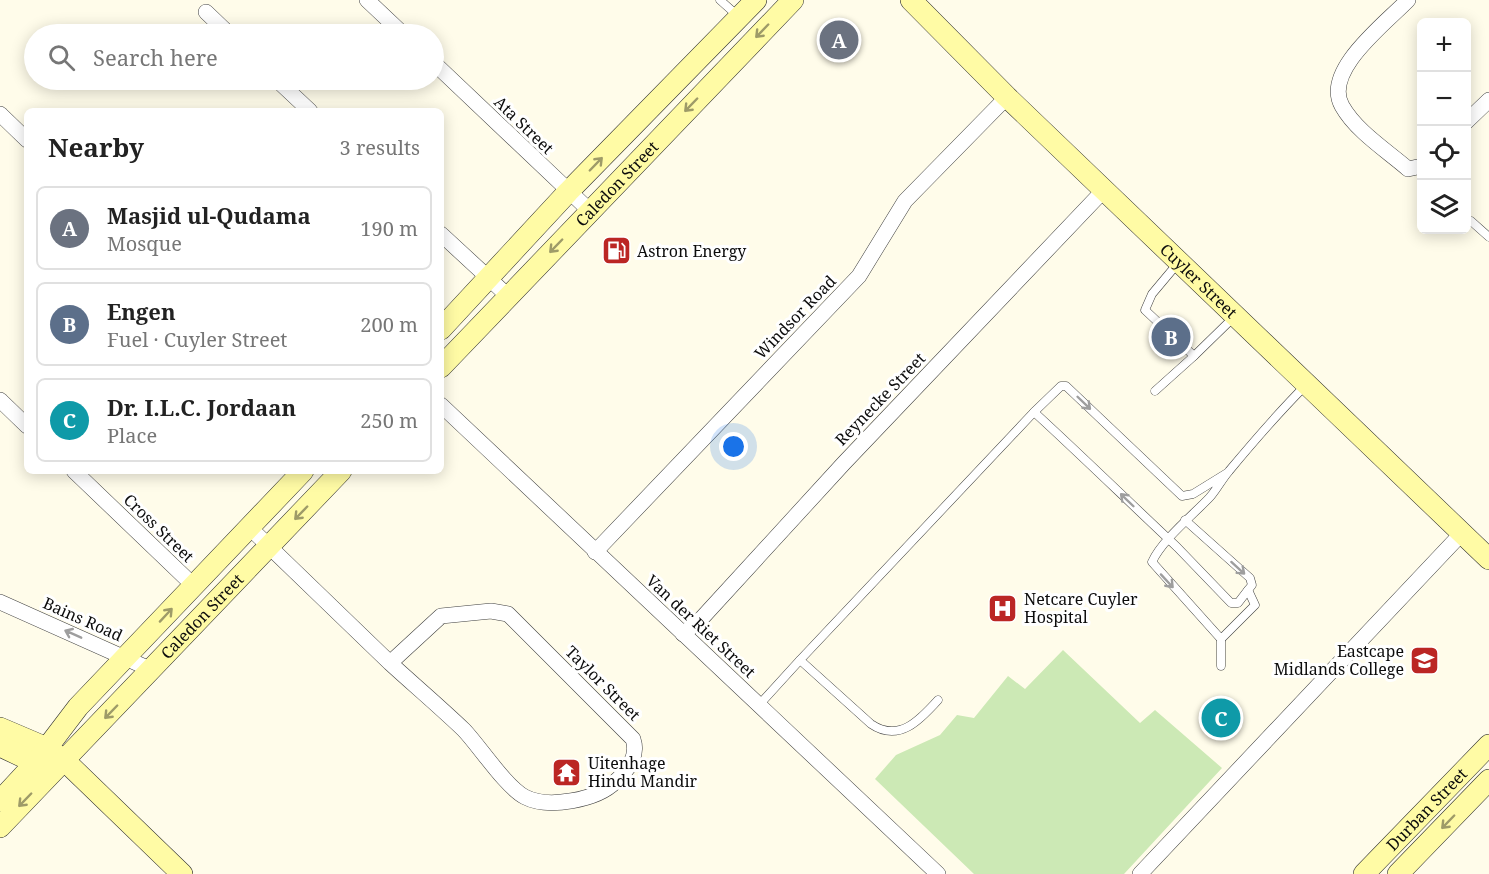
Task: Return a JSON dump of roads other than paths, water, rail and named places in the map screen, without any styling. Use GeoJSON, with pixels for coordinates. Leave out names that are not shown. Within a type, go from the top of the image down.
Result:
{"type":"FeatureCollection","features":[{"type":"Feature","properties":{"kind":"main road","name":"Caledon Street"},"geometry":{"type":"LineString","coordinates":[[444,326],[568,192],[756,0]]}},
{"type":"Feature","properties":{"kind":"main road","name":"Caledon Street"},"geometry":{"type":"LineString","coordinates":[[444,364],[793,0]]}},
{"type":"Feature","properties":{"kind":"main road","name":"Cuyler Street"},"geometry":{"type":"LineString","coordinates":[[911,0],[1007,97],[1489,559]]}},
{"type":"Feature","properties":{"kind":"main road","name":"Caledon Street"},"geometry":{"type":"LineString","coordinates":[[49,761],[66,721],[300,474]]}},
{"type":"Feature","properties":{"kind":"main road","name":"Caledon Street"},"geometry":{"type":"LineString","coordinates":[[49,761],[152,670],[338,474]]}},
{"type":"Feature","properties":{"kind":"main road"},"geometry":{"type":"LineString","coordinates":[[0,728],[84,782],[182,874]]}},
{"type":"Feature","properties":{"kind":"main road","name":"Durban Street"},"geometry":{"type":"LineString","coordinates":[[1364,874],[1489,745]]}},
{"type":"Feature","properties":{"kind":"main road"},"geometry":{"type":"LineString","coordinates":[[0,746],[49,761]]}},
{"type":"Feature","properties":{"kind":"main road"},"geometry":{"type":"LineString","coordinates":[[0,801],[49,761]]}},
{"type":"Feature","properties":{"kind":"main road"},"geometry":{"type":"LineString","coordinates":[[0,827],[49,761]]}},
{"type":"Feature","properties":{"kind":"main road","name":"Durban Street"},"geometry":{"type":"LineString","coordinates":[[1398,874],[1489,780]]}},
{"type":"Feature","properties":{"kind":"street"},"geometry":{"type":"LineString","coordinates":[[367,0],[392,24]]}},
{"type":"Feature","properties":{"kind":"street"},"geometry":{"type":"LineString","coordinates":[[1408,0],[1348,61],[1340,74],[1337,96],[1345,111],[1356,123],[1408,169],[1417,167]]}},
{"type":"Feature","properties":{"kind":"street"},"geometry":{"type":"LineString","coordinates":[[206,12],[219,24]]}},
{"type":"Feature","properties":{"kind":"street","name":"Ata Street"},"geometry":{"type":"LineString","coordinates":[[444,73],[590,211]]}},
{"type":"Feature","properties":{"kind":"street"},"geometry":{"type":"LineString","coordinates":[[288,90],[307,108]]}},
{"type":"Feature","properties":{"kind":"street","name":"Windsor Road"},"geometry":{"type":"LineString","coordinates":[[595,552],[859,276],[904,201],[1007,97]]}},
{"type":"Feature","properties":{"kind":"street"},"geometry":{"type":"LineString","coordinates":[[1471,118],[1489,100]]}},
{"type":"Feature","properties":{"kind":"street"},"geometry":{"type":"LineString","coordinates":[[0,114],[24,137]]}},
{"type":"Feature","properties":{"kind":"street","name":"Reynecke Street"},"geometry":{"type":"LineString","coordinates":[[683,634],[702,618],[819,489],[1104,190]]}},
{"type":"Feature","properties":{"kind":"street"},"geometry":{"type":"LineString","coordinates":[[444,237],[508,296]]}},
{"type":"Feature","properties":{"kind":"street"},"geometry":{"type":"LineString","coordinates":[[0,400],[24,423]]}},
{"type":"Feature","properties":{"kind":"street","name":"Van der Riet Street"},"geometry":{"type":"LineString","coordinates":[[444,408],[938,874]]}},
{"type":"Feature","properties":{"kind":"street","name":"Cross Street"},"geometry":{"type":"LineString","coordinates":[[77,474],[193,585]]}},
{"type":"Feature","properties":{"kind":"street","name":"Taylor Street"},"geometry":{"type":"LineString","coordinates":[[249,527],[390,663],[464,730],[525,797],[550,801],[581,799],[598,795],[615,783],[632,762],[635,747],[633,739],[508,614],[491,611],[441,616],[390,663]]}},
{"type":"Feature","properties":{"kind":"street"},"geometry":{"type":"LineString","coordinates":[[1140,874],[1463,532]]}},
{"type":"Feature","properties":{"kind":"street","name":"Bains Road"},"geometry":{"type":"LineString","coordinates":[[0,602],[152,670]]}},
{"type":"Feature","properties":{"kind":"lane"},"geometry":{"type":"LineString","coordinates":[[720,0],[739,17]]}},
{"type":"Feature","properties":{"kind":"lane"},"geometry":{"type":"LineString","coordinates":[[1471,221],[1489,237]]}},
{"type":"Feature","properties":{"kind":"lane"},"geometry":{"type":"LineString","coordinates":[[1179,262],[1152,294],[1145,310],[1194,356]]}},
{"type":"Feature","properties":{"kind":"lane"},"geometry":{"type":"LineString","coordinates":[[1155,391],[1236,316]]}},
{"type":"Feature","properties":{"kind":"lane"},"geometry":{"type":"LineString","coordinates":[[1221,666],[1221,639],[1152,566],[1155,555],[1185,520],[1212,495],[1227,473],[1307,384]]}},
{"type":"Feature","properties":{"kind":"lane"},"geometry":{"type":"LineString","coordinates":[[759,705],[1061,386],[1066,386],[1182,496],[1193,494],[1227,473]]}},
{"type":"Feature","properties":{"kind":"lane"},"geometry":{"type":"LineString","coordinates":[[1034,412],[1170,540],[1231,603],[1238,603],[1252,585],[1250,578],[1185,520]]}},
{"type":"Feature","properties":{"kind":"lane"},"geometry":{"type":"LineString","coordinates":[[1221,639],[1255,605],[1248,590]]}},
{"type":"Feature","properties":{"kind":"lane"},"geometry":{"type":"LineString","coordinates":[[800,660],[871,724],[885,731],[897,732],[910,726],[938,700]]}},
{"type":"Feature","properties":{"kind":"place","name":"Masjid ul-Qudama"},"geometry":{"type":"Point","coordinates":[839,40]}},
{"type":"Feature","properties":{"kind":"place","name":"Astron Energy"},"geometry":{"type":"Point","coordinates":[616,251]}},
{"type":"Feature","properties":{"kind":"place","name":"Engen"},"geometry":{"type":"Point","coordinates":[1171,337]}},
{"type":"Feature","properties":{"kind":"place","name":"Netcare Cuyler Hospital"},"geometry":{"type":"Point","coordinates":[1003,608]}},
{"type":"Feature","properties":{"kind":"place","name":"Eastcape Midlands College"},"geometry":{"type":"Point","coordinates":[1425,660]}},
{"type":"Feature","properties":{"kind":"place","name":"Dr. I.L.C. Jordaan"},"geometry":{"type":"Point","coordinates":[1221,718]}},
{"type":"Feature","properties":{"kind":"place","name":"Uitenhage Hindu Mandir"},"geometry":{"type":"Point","coordinates":[567,772]}}]}
